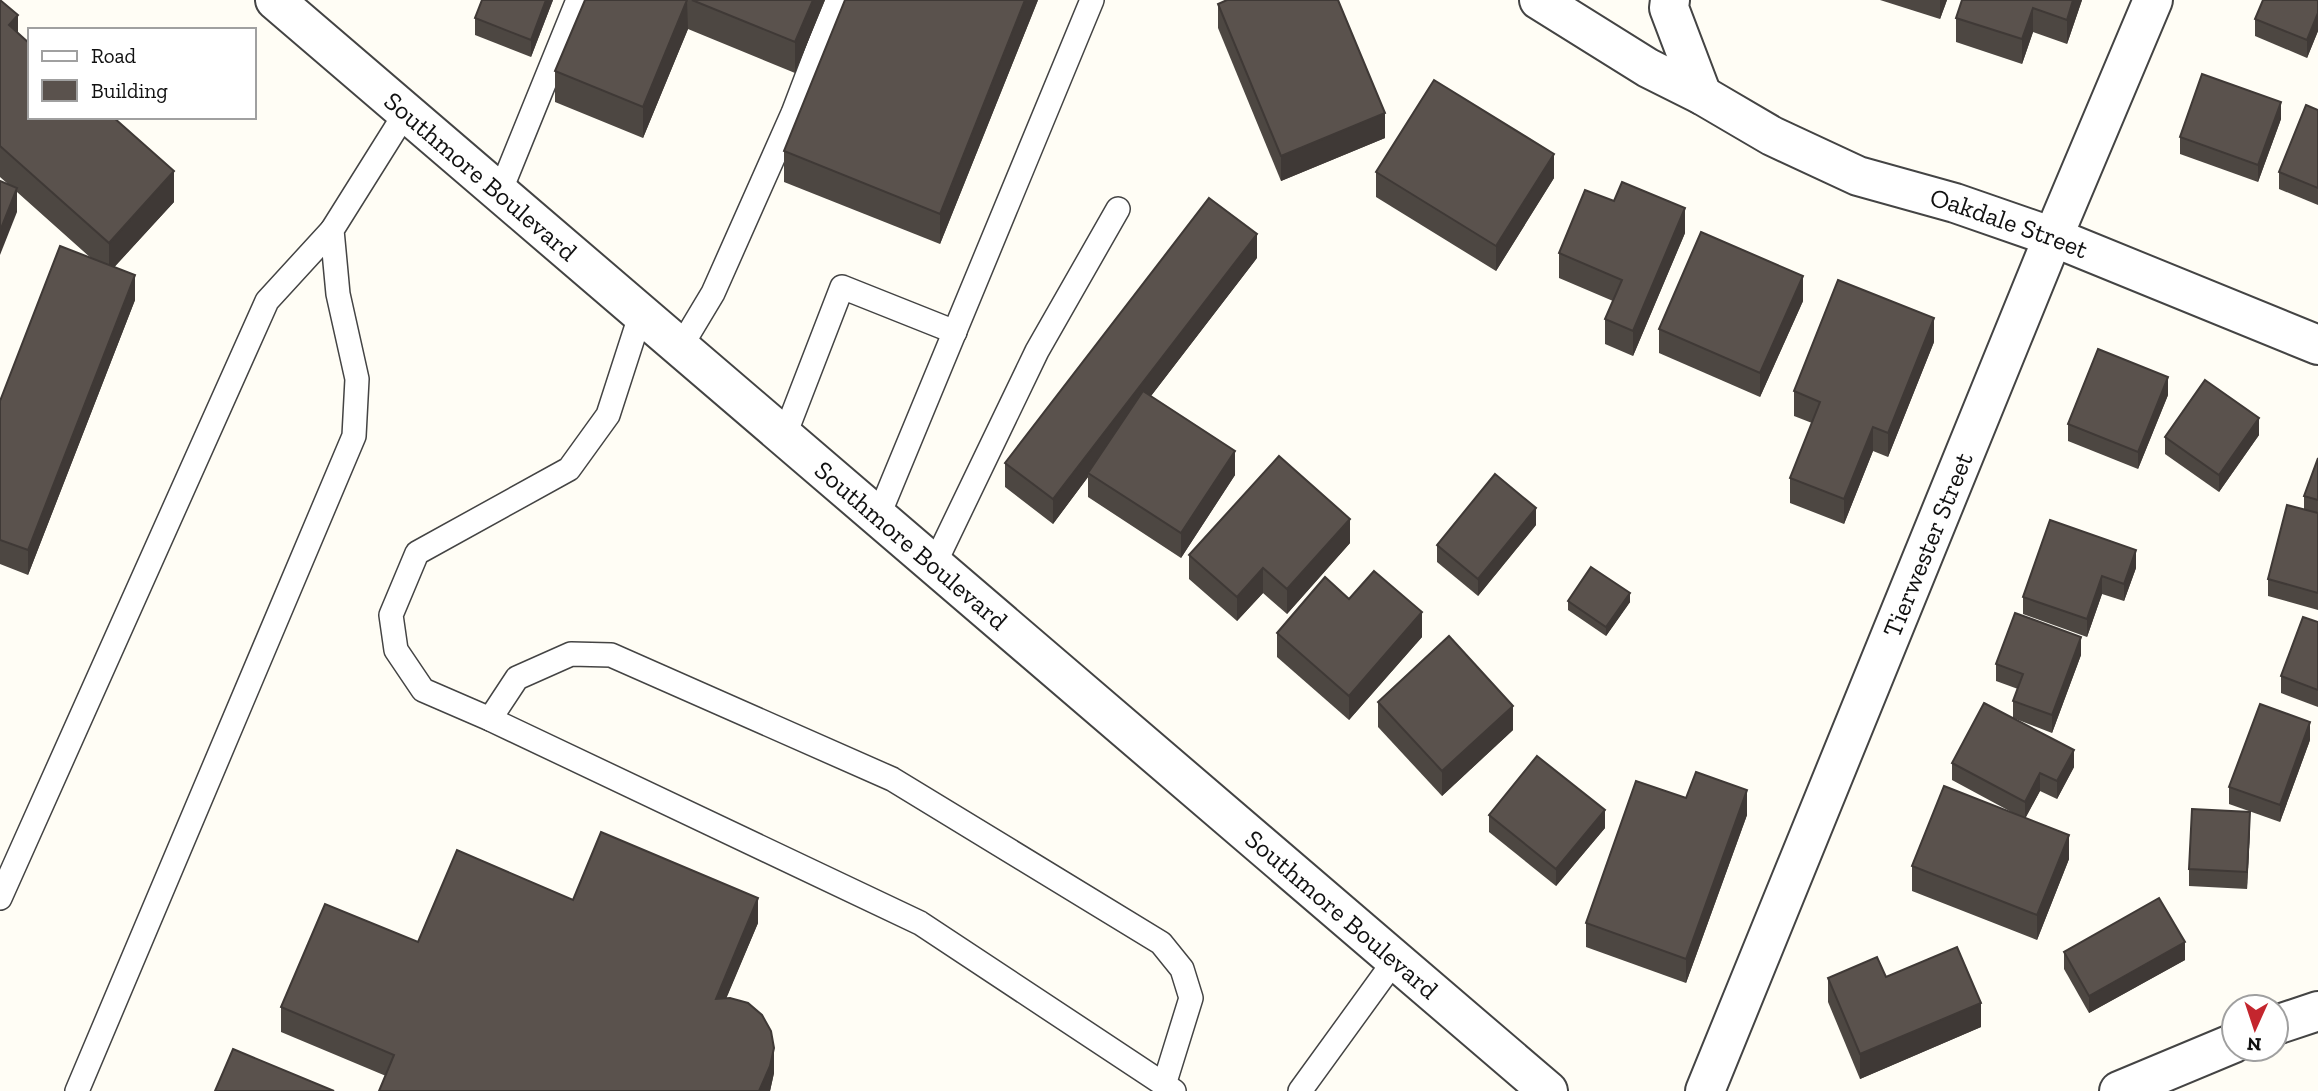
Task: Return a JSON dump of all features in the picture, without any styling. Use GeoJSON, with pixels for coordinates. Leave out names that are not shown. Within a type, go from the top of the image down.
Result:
{"type":"FeatureCollection","features":[{"type":"Feature","properties":{"kind":"street","name":"Oakdale Street"},"geometry":{"type":"LineString","coordinates":[[1539,0],[1648,68],[1772,135],[1858,176],[1955,203],[2053,237],[2318,345]]}},
{"type":"Feature","properties":{"kind":"street"},"geometry":{"type":"LineString","coordinates":[[1670,0],[1669,8],[1702,95]]}},
{"type":"Feature","properties":{"kind":"street","name":"Tierwester Street"},"geometry":{"type":"LineString","coordinates":[[1705,1091],[2053,237],[2153,0]]}},
{"type":"Feature","properties":{"kind":"street","name":"Southmore Boulevard"},"geometry":{"type":"LineString","coordinates":[[289,5],[406,112],[1549,1091]]}},
{"type":"Feature","properties":{"kind":"street"},"geometry":{"type":"LineString","coordinates":[[2290,1020],[2318,1011]]}},
{"type":"Feature","properties":{"kind":"street"},"geometry":{"type":"LineString","coordinates":[[2119,1091],[2220,1049]]}},
{"type":"Feature","properties":{"kind":"lane"},"geometry":{"type":"LineString","coordinates":[[500,192],[578,0]]}},
{"type":"Feature","properties":{"kind":"lane"},"geometry":{"type":"LineString","coordinates":[[680,348],[713,293],[793,113],[836,0]]}},
{"type":"Feature","properties":{"kind":"lane"},"geometry":{"type":"LineString","coordinates":[[878,517],[1091,0]]}},
{"type":"Feature","properties":{"kind":"lane"},"geometry":{"type":"LineString","coordinates":[[0,898],[267,301],[332,230],[406,112]]}},
{"type":"Feature","properties":{"kind":"lane"},"geometry":{"type":"LineString","coordinates":[[934,565],[1032,362],[1118,209]]}},
{"type":"Feature","properties":{"kind":"lane"},"geometry":{"type":"LineString","coordinates":[[77,1091],[354,436],[357,379],[338,294],[332,230]]}},
{"type":"Feature","properties":{"kind":"lane"},"geometry":{"type":"LineString","coordinates":[[784,437],[842,287],[955,332]]}},
{"type":"Feature","properties":{"kind":"lane"},"geometry":{"type":"LineString","coordinates":[[490,719],[517,678],[571,654],[611,655],[892,779],[1161,943],[1182,969],[1191,998],[1169,1088],[920,923],[490,719],[423,690],[396,650],[391,615],[417,554],[569,469],[608,415],[641,313]]}},
{"type":"Feature","properties":{"kind":"lane"},"geometry":{"type":"LineString","coordinates":[[1300,1091],[1395,960]]}},
{"type":"Feature","properties":{"kind":"building"},"geometry":{"type":"Polygon","coordinates":[[[0,0],[18,15],[9,25],[28,42],[28,119],[115,119],[174,171],[109,243],[0,146],[0,0]]]}},
{"type":"Feature","properties":{"kind":"building"},"geometry":{"type":"Polygon","coordinates":[[[482,0],[546,0],[531,40],[475,18],[482,0]]]}},
{"type":"Feature","properties":{"kind":"building"},"geometry":{"type":"Polygon","coordinates":[[[585,0],[687,0],[643,107],[555,71],[585,0]]]}},
{"type":"Feature","properties":{"kind":"building"},"geometry":{"type":"Polygon","coordinates":[[[692,0],[813,0],[795,42],[692,0]]]}},
{"type":"Feature","properties":{"kind":"building"},"geometry":{"type":"Polygon","coordinates":[[[845,0],[1025,0],[940,214],[784,151],[845,0]]]}},
{"type":"Feature","properties":{"kind":"building"},"geometry":{"type":"Polygon","coordinates":[[[1227,0],[1338,0],[1385,113],[1281,156],[1218,4],[1227,0]]]}},
{"type":"Feature","properties":{"kind":"building"},"geometry":{"type":"Polygon","coordinates":[[[1962,0],[2073,0],[2067,20],[2033,8],[2022,39],[1956,18],[1962,0]]]}},
{"type":"Feature","properties":{"kind":"building"},"geometry":{"type":"Polygon","coordinates":[[[2263,0],[2318,0],[2318,13],[2307,40],[2255,19],[2263,0]]]}},
{"type":"Feature","properties":{"kind":"building"},"geometry":{"type":"Polygon","coordinates":[[[2202,74],[2281,102],[2258,165],[2180,137],[2202,74]]]}},
{"type":"Feature","properties":{"kind":"building"},"geometry":{"type":"Polygon","coordinates":[[[1434,80],[1554,154],[1496,246],[1376,172],[1434,80]]]}},
{"type":"Feature","properties":{"kind":"building"},"geometry":{"type":"Polygon","coordinates":[[[2306,105],[2318,110],[2318,188],[2279,172],[2306,105]]]}},
{"type":"Feature","properties":{"kind":"building"},"geometry":{"type":"Polygon","coordinates":[[[0,181],[17,188],[0,231],[0,181]]]}},
{"type":"Feature","properties":{"kind":"building"},"geometry":{"type":"Polygon","coordinates":[[[1622,182],[1685,208],[1633,331],[1605,319],[1622,280],[1559,253],[1585,190],[1614,201],[1622,182]]]}},
{"type":"Feature","properties":{"kind":"building"},"geometry":{"type":"Polygon","coordinates":[[[1209,198],[1257,234],[1053,499],[1005,463],[1209,198]]]}},
{"type":"Feature","properties":{"kind":"building"},"geometry":{"type":"Polygon","coordinates":[[[1701,232],[1803,276],[1760,373],[1659,329],[1701,232]]]}},
{"type":"Feature","properties":{"kind":"building"},"geometry":{"type":"Polygon","coordinates":[[[60,246],[135,275],[28,550],[0,540],[0,401],[60,246]]]}},
{"type":"Feature","properties":{"kind":"building"},"geometry":{"type":"Polygon","coordinates":[[[1838,280],[1934,318],[1888,433],[1873,427],[1844,499],[1790,478],[1820,402],[1794,391],[1838,280]]]}},
{"type":"Feature","properties":{"kind":"building"},"geometry":{"type":"Polygon","coordinates":[[[2098,349],[2168,377],[2138,452],[2068,424],[2098,349]]]}},
{"type":"Feature","properties":{"kind":"building"},"geometry":{"type":"Polygon","coordinates":[[[2205,380],[2259,418],[2219,475],[2165,437],[2205,380]]]}},
{"type":"Feature","properties":{"kind":"building"},"geometry":{"type":"Polygon","coordinates":[[[1143,391],[1235,451],[1181,533],[1088,473],[1143,391]]]}},
{"type":"Feature","properties":{"kind":"building"},"geometry":{"type":"Polygon","coordinates":[[[1279,456],[1350,519],[1287,589],[1263,568],[1237,597],[1189,555],[1279,456]]]}},
{"type":"Feature","properties":{"kind":"building"},"geometry":{"type":"Polygon","coordinates":[[[2318,458],[2318,500],[2304,496],[2318,458]]]}},
{"type":"Feature","properties":{"kind":"building"},"geometry":{"type":"Polygon","coordinates":[[[1495,474],[1536,508],[1478,579],[1437,545],[1495,474]]]}},
{"type":"Feature","properties":{"kind":"building"},"geometry":{"type":"Polygon","coordinates":[[[2287,505],[2318,513],[2318,593],[2268,579],[2287,505]]]}},
{"type":"Feature","properties":{"kind":"building"},"geometry":{"type":"Polygon","coordinates":[[[2050,520],[2136,550],[2124,584],[2102,576],[2087,619],[2023,597],[2050,520]]]}},
{"type":"Feature","properties":{"kind":"building"},"geometry":{"type":"Polygon","coordinates":[[[1591,567],[1630,593],[1606,627],[1568,601],[1591,567]]]}},
{"type":"Feature","properties":{"kind":"building"},"geometry":{"type":"Polygon","coordinates":[[[1374,571],[1422,612],[1349,696],[1277,633],[1325,577],[1349,599],[1374,571]]]}},
{"type":"Feature","properties":{"kind":"building"},"geometry":{"type":"Polygon","coordinates":[[[2015,613],[2081,637],[2052,715],[2013,701],[2023,674],[1996,664],[2015,613]]]}},
{"type":"Feature","properties":{"kind":"building"},"geometry":{"type":"Polygon","coordinates":[[[2303,617],[2318,622],[2318,690],[2281,676],[2303,617]]]}},
{"type":"Feature","properties":{"kind":"building"},"geometry":{"type":"Polygon","coordinates":[[[1449,636],[1513,706],[1442,771],[1378,702],[1449,636]]]}},
{"type":"Feature","properties":{"kind":"building"},"geometry":{"type":"Polygon","coordinates":[[[1984,703],[2074,750],[2057,781],[2040,773],[2025,802],[1952,763],[1984,703]]]}},
{"type":"Feature","properties":{"kind":"building"},"geometry":{"type":"Polygon","coordinates":[[[2260,704],[2310,722],[2280,805],[2229,787],[2260,704]]]}},
{"type":"Feature","properties":{"kind":"building"},"geometry":{"type":"Polygon","coordinates":[[[1537,756],[1605,810],[1556,869],[1489,815],[1537,756]]]}},
{"type":"Feature","properties":{"kind":"building"},"geometry":{"type":"Polygon","coordinates":[[[1696,772],[1747,790],[1686,959],[1586,923],[1636,781],[1686,798],[1696,772]]]}},
{"type":"Feature","properties":{"kind":"building"},"geometry":{"type":"Polygon","coordinates":[[[1944,786],[2069,835],[2037,915],[1912,866],[1944,786]]]}},
{"type":"Feature","properties":{"kind":"building"},"geometry":{"type":"Polygon","coordinates":[[[2192,809],[2250,812],[2247,872],[2189,869],[2192,809]]]}},
{"type":"Feature","properties":{"kind":"building"},"geometry":{"type":"Polygon","coordinates":[[[601,832],[758,898],[716,999],[730,998],[748,1003],[762,1015],[771,1031],[774,1048],[770,1066],[759,1091],[379,1091],[394,1055],[281,1007],[325,904],[418,942],[457,850],[573,900],[601,832]]]}},
{"type":"Feature","properties":{"kind":"building"},"geometry":{"type":"Polygon","coordinates":[[[2159,898],[2185,942],[2089,996],[2064,952],[2159,898]]]}},
{"type":"Feature","properties":{"kind":"building"},"geometry":{"type":"Polygon","coordinates":[[[1957,947],[1981,1003],[1860,1054],[1828,978],[1877,957],[1886,977],[1957,947]]]}},
{"type":"Feature","properties":{"kind":"building"},"geometry":{"type":"Polygon","coordinates":[[[233,1049],[334,1091],[215,1091],[233,1049]]]}}]}
